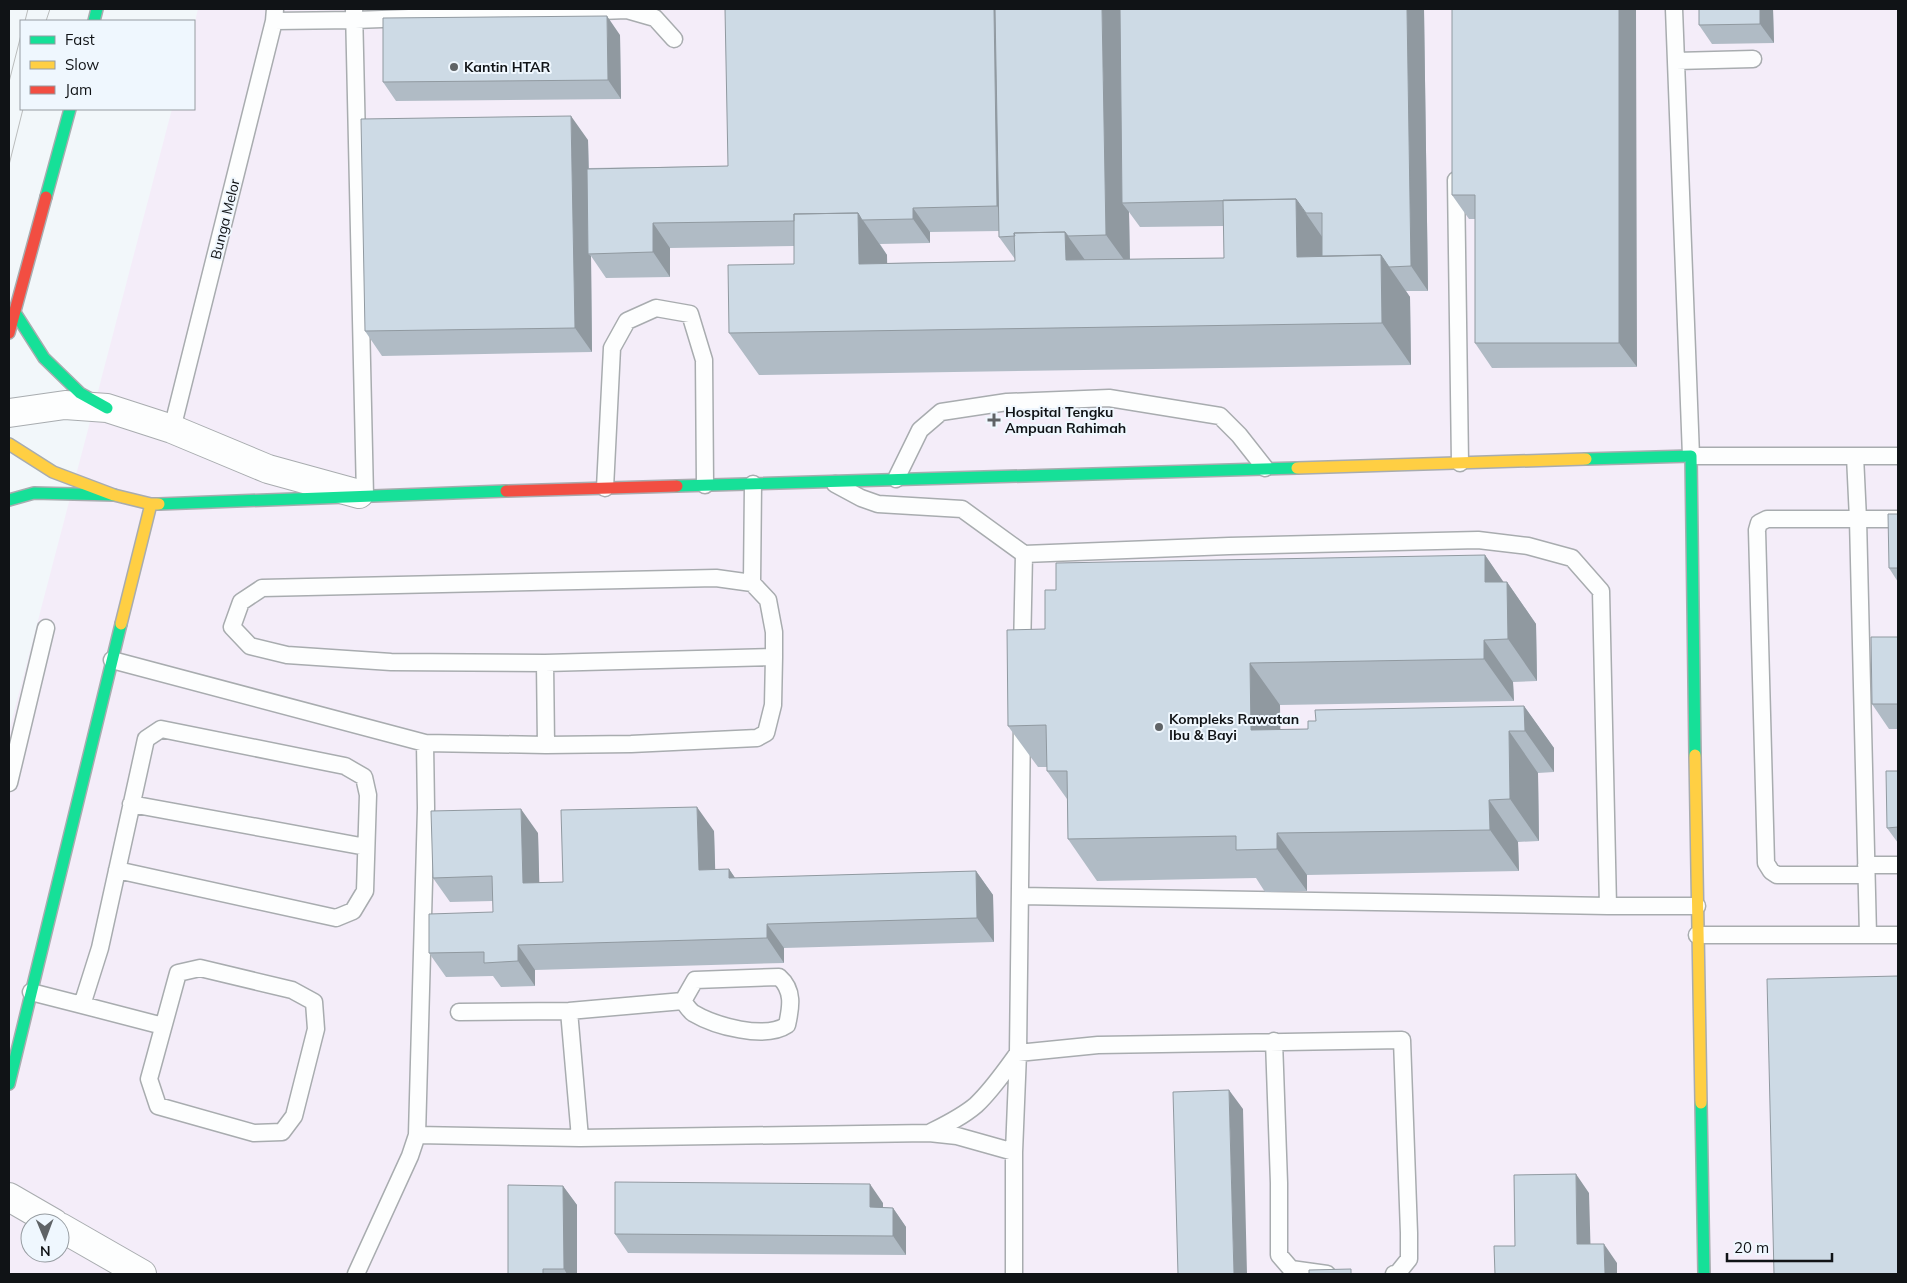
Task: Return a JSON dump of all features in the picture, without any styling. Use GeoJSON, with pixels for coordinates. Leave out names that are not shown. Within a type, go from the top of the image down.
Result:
{"type":"FeatureCollection","features":[{"type":"Feature","properties":{"kind":"main road"},"geometry":{"type":"LineString","coordinates":[[9,333],[70,110]]}},
{"type":"Feature","properties":{"kind":"main road"},"geometry":{"type":"LineString","coordinates":[[14,311],[44,358],[80,393],[107,408]]}},
{"type":"Feature","properties":{"kind":"main road"},"geometry":{"type":"LineString","coordinates":[[9,444],[53,472],[114,495],[151,504],[605,488],[1691,456],[1697,935],[1704,1274]]}},
{"type":"Feature","properties":{"kind":"main road"},"geometry":{"type":"LineString","coordinates":[[9,500],[34,493],[114,495]]}},
{"type":"Feature","properties":{"kind":"main road"},"geometry":{"type":"LineString","coordinates":[[9,1084],[151,504]]}},
{"type":"Feature","properties":{"kind":"street"},"geometry":{"type":"LineString","coordinates":[[9,414],[65,405],[107,408],[172,429],[268,469],[365,496]]}},
{"type":"Feature","properties":{"kind":"street"},"geometry":{"type":"LineString","coordinates":[[9,1197],[37,1213]]}},
{"type":"Feature","properties":{"kind":"street"},"geometry":{"type":"LineString","coordinates":[[70,1232],[142,1274]]}},
{"type":"Feature","properties":{"kind":"lane"},"geometry":{"type":"LineString","coordinates":[[1674,9],[1691,456],[1898,456]]}},
{"type":"Feature","properties":{"kind":"lane"},"geometry":{"type":"LineString","coordinates":[[275,15],[627,10],[655,18],[674,39]]}},
{"type":"Feature","properties":{"kind":"lane"},"geometry":{"type":"LineString","coordinates":[[354,14],[365,496]]}},
{"type":"Feature","properties":{"kind":"lane","name":"Bunga Melor"},"geometry":{"type":"LineString","coordinates":[[172,429],[275,15]]}},
{"type":"Feature","properties":{"kind":"lane"},"geometry":{"type":"LineString","coordinates":[[1676,61],[1753,59]]}},
{"type":"Feature","properties":{"kind":"lane"},"geometry":{"type":"LineString","coordinates":[[1456,167],[1460,463]]}},
{"type":"Feature","properties":{"kind":"lane"},"geometry":{"type":"LineString","coordinates":[[605,488],[612,348],[627,321],[656,308],[690,314],[704,360],[704,485]]}},
{"type":"Feature","properties":{"kind":"lane"},"geometry":{"type":"LineString","coordinates":[[896,480],[920,430],[941,412],[1007,402],[1109,398],[1220,416],[1239,435],[1265,468]]}},
{"type":"Feature","properties":{"kind":"lane"},"geometry":{"type":"LineString","coordinates":[[1855,456],[1868,935]]}},
{"type":"Feature","properties":{"kind":"lane"},"geometry":{"type":"LineString","coordinates":[[831,481],[861,498],[878,504],[962,509],[1024,554],[1478,540],[1528,546],[1572,558],[1601,591],[1608,906]]}},
{"type":"Feature","properties":{"kind":"lane"},"geometry":{"type":"LineString","coordinates":[[752,484],[752,583]]}},
{"type":"Feature","properties":{"kind":"lane"},"geometry":{"type":"LineString","coordinates":[[1898,519],[1767,519],[1759,523],[1757,530],[1766,863],[1770,871],[1777,874],[1866,870],[1898,865]]}},
{"type":"Feature","properties":{"kind":"lane"},"geometry":{"type":"LineString","coordinates":[[1022,671],[1024,554]]}},
{"type":"Feature","properties":{"kind":"lane"},"geometry":{"type":"LineString","coordinates":[[112,660],[425,743],[546,745],[631,744],[757,738],[766,733],[773,705],[774,657],[774,632],[768,600],[752,583],[716,578],[262,588],[241,602],[232,627],[250,646],[287,655],[391,662],[545,663],[774,657]]}},
{"type":"Feature","properties":{"kind":"lane"},"geometry":{"type":"LineString","coordinates":[[9,782],[46,628]]}},
{"type":"Feature","properties":{"kind":"lane"},"geometry":{"type":"LineString","coordinates":[[545,663],[546,745]]}},
{"type":"Feature","properties":{"kind":"lane"},"geometry":{"type":"LineString","coordinates":[[1014,1274],[1014,1152],[1018,1053],[1022,701]]}},
{"type":"Feature","properties":{"kind":"lane"},"geometry":{"type":"LineString","coordinates":[[82,1005],[100,948],[131,804],[146,739],[161,729],[345,766],[364,777],[368,796],[365,891],[353,911],[336,918],[117,870]]}},
{"type":"Feature","properties":{"kind":"lane"},"geometry":{"type":"LineString","coordinates":[[356,1274],[410,1156],[417,1135],[426,808],[425,743]]}},
{"type":"Feature","properties":{"kind":"lane"},"geometry":{"type":"LineString","coordinates":[[131,804],[366,847]]}},
{"type":"Feature","properties":{"kind":"lane"},"geometry":{"type":"LineString","coordinates":[[1020,896],[1697,906]]}},
{"type":"Feature","properties":{"kind":"lane"},"geometry":{"type":"LineString","coordinates":[[1697,935],[1898,935]]}},
{"type":"Feature","properties":{"kind":"lane"},"geometry":{"type":"LineString","coordinates":[[200,968],[292,990],[314,1002],[316,1029],[294,1116],[282,1132],[254,1133],[158,1106],[149,1079],[163,1026],[178,974],[200,968]]}},
{"type":"Feature","properties":{"kind":"lane"},"geometry":{"type":"LineString","coordinates":[[779,977],[787,984],[791,1004],[787,1025],[779,1030],[747,1031],[720,1024],[692,1012],[682,1001],[695,980],[779,977]]}},
{"type":"Feature","properties":{"kind":"lane"},"geometry":{"type":"LineString","coordinates":[[31,992],[163,1026]]}},
{"type":"Feature","properties":{"kind":"lane"},"geometry":{"type":"LineString","coordinates":[[459,1012],[569,1011],[682,1001]]}},
{"type":"Feature","properties":{"kind":"lane"},"geometry":{"type":"LineString","coordinates":[[569,1011],[580,1138]]}},
{"type":"Feature","properties":{"kind":"lane"},"geometry":{"type":"LineString","coordinates":[[929,1133],[958,1117],[976,1104],[994,1086],[1018,1053],[1098,1045],[1402,1040],[1409,1259],[1397,1274],[1394,1274]]}},
{"type":"Feature","properties":{"kind":"lane"},"geometry":{"type":"LineString","coordinates":[[1274,1041],[1279,1255],[1291,1269],[1327,1274]]}},
{"type":"Feature","properties":{"kind":"lane"},"geometry":{"type":"LineString","coordinates":[[417,1135],[580,1138],[929,1133],[957,1136],[1014,1152]]}},
{"type":"Feature","properties":{"kind":"shaded area","name":"Hospital Tengku Ampuan Rahimah"},"geometry":{"type":"Polygon","coordinates":[[[198,9],[1898,9],[1898,1274],[9,1274],[9,731],[172,110],[195,110],[195,22],[198,9]]]}},
{"type":"Feature","properties":{"kind":"building"},"geometry":{"type":"Polygon","coordinates":[[[725,9],[994,9],[997,206],[913,208],[913,219],[862,220],[858,213],[794,214],[794,221],[653,223],[653,252],[588,254],[587,169],[728,166],[725,9]]]}},
{"type":"Feature","properties":{"kind":"building"},"geometry":{"type":"Polygon","coordinates":[[[995,9],[1102,9],[1106,235],[1068,236],[1065,232],[1014,233],[1015,236],[999,237],[995,9]]]}},
{"type":"Feature","properties":{"kind":"building"},"geometry":{"type":"Polygon","coordinates":[[[1120,9],[1407,9],[1411,266],[1389,267],[1381,255],[1322,256],[1322,213],[1306,213],[1296,199],[1122,203],[1120,9]]]}},
{"type":"Feature","properties":{"kind":"building"},"geometry":{"type":"Polygon","coordinates":[[[1452,9],[1619,9],[1619,343],[1475,343],[1475,195],[1452,195],[1452,9]]]}},
{"type":"Feature","properties":{"kind":"building"},"geometry":{"type":"Polygon","coordinates":[[[1699,9],[1760,9],[1760,24],[1699,25],[1699,9]]]}},
{"type":"Feature","properties":{"kind":"building"},"geometry":{"type":"Polygon","coordinates":[[[607,16],[608,80],[383,82],[383,18],[607,16]]]}},
{"type":"Feature","properties":{"kind":"building"},"geometry":{"type":"Polygon","coordinates":[[[571,116],[575,328],[365,331],[361,119],[571,116]]]}},
{"type":"Feature","properties":{"kind":"building"},"geometry":{"type":"Polygon","coordinates":[[[1296,199],[1297,257],[1381,255],[1382,323],[729,333],[728,265],[794,264],[794,214],[858,213],[859,264],[1015,261],[1014,233],[1065,232],[1066,260],[1224,258],[1223,200],[1296,199]]]}},
{"type":"Feature","properties":{"kind":"building"},"geometry":{"type":"Polygon","coordinates":[[[1888,514],[1898,514],[1898,568],[1889,568],[1888,514]]]}},
{"type":"Feature","properties":{"kind":"building","name":"Kompleks Rawatan Ibu & Bayi"},"geometry":{"type":"Polygon","coordinates":[[[1485,555],[1485,582],[1507,582],[1508,639],[1484,640],[1484,659],[1250,663],[1251,730],[1308,729],[1308,721],[1316,721],[1315,710],[1524,706],[1525,731],[1509,731],[1510,799],[1489,800],[1490,830],[1277,833],[1277,849],[1236,850],[1236,836],[1068,839],[1067,771],[1047,771],[1046,725],[1008,726],[1007,630],[1045,629],[1045,590],[1056,590],[1056,563],[1485,555]]]}},
{"type":"Feature","properties":{"kind":"building"},"geometry":{"type":"Polygon","coordinates":[[[1871,637],[1898,637],[1898,704],[1872,704],[1871,637]]]}},
{"type":"Feature","properties":{"kind":"building"},"geometry":{"type":"Polygon","coordinates":[[[1886,771],[1898,771],[1898,827],[1887,828],[1886,771]]]}},
{"type":"Feature","properties":{"kind":"building"},"geometry":{"type":"Polygon","coordinates":[[[697,807],[699,870],[729,869],[729,878],[976,871],[977,918],[767,924],[767,938],[518,945],[518,961],[484,963],[484,952],[429,953],[429,914],[493,912],[492,876],[433,878],[431,811],[521,809],[523,883],[563,882],[561,810],[697,807]]]}},
{"type":"Feature","properties":{"kind":"building"},"geometry":{"type":"Polygon","coordinates":[[[1898,976],[1898,1274],[1774,1274],[1767,979],[1898,976]]]}},
{"type":"Feature","properties":{"kind":"building"},"geometry":{"type":"Polygon","coordinates":[[[1229,1090],[1234,1274],[1178,1274],[1173,1092],[1229,1090]]]}},
{"type":"Feature","properties":{"kind":"building"},"geometry":{"type":"Polygon","coordinates":[[[1576,1174],[1577,1244],[1604,1244],[1605,1274],[1495,1274],[1494,1246],[1515,1246],[1514,1175],[1576,1174]]]}},
{"type":"Feature","properties":{"kind":"building"},"geometry":{"type":"Polygon","coordinates":[[[615,1182],[870,1184],[870,1207],[893,1208],[893,1236],[615,1234],[615,1182]]]}},
{"type":"Feature","properties":{"kind":"building"},"geometry":{"type":"Polygon","coordinates":[[[508,1185],[563,1186],[564,1269],[543,1269],[543,1274],[508,1274],[508,1185]]]}},
{"type":"Feature","properties":{"kind":"building"},"geometry":{"type":"Polygon","coordinates":[[[1351,1269],[1351,1274],[1309,1274],[1309,1270],[1351,1269]]]}},
{"type":"Feature","properties":{"kind":"tram line"},"geometry":{"type":"LineString","coordinates":[[25,20],[28,9]]}},
{"type":"Feature","properties":{"kind":"tram line"},"geometry":{"type":"LineString","coordinates":[[46,20],[50,9]]}},
{"type":"Feature","properties":{"kind":"tram line"},"geometry":{"type":"LineString","coordinates":[[9,82],[20,39]]}},
{"type":"Feature","properties":{"kind":"tram line"},"geometry":{"type":"LineString","coordinates":[[9,165],[23,110]]}},
{"type":"Feature","properties":{"kind":"traffic: fast"},"geometry":{"type":"LineString","coordinates":[[94,20],[97,9]]}},
{"type":"Feature","properties":{"kind":"traffic: fast"},"geometry":{"type":"LineString","coordinates":[[46,197],[70,110]]}},
{"type":"Feature","properties":{"kind":"traffic: fast"},"geometry":{"type":"LineString","coordinates":[[14,311],[44,358],[80,393],[107,408]]}},
{"type":"Feature","properties":{"kind":"traffic: fast"},"geometry":{"type":"LineString","coordinates":[[1586,459],[1691,456],[1695,755]]}},
{"type":"Feature","properties":{"kind":"traffic: fast"},"geometry":{"type":"LineString","coordinates":[[677,486],[1297,468]]}},
{"type":"Feature","properties":{"kind":"traffic: fast"},"geometry":{"type":"LineString","coordinates":[[159,504],[506,491]]}},
{"type":"Feature","properties":{"kind":"traffic: fast"},"geometry":{"type":"LineString","coordinates":[[9,500],[34,493],[114,495]]}},
{"type":"Feature","properties":{"kind":"traffic: fast"},"geometry":{"type":"LineString","coordinates":[[9,1084],[121,624]]}},
{"type":"Feature","properties":{"kind":"traffic: fast"},"geometry":{"type":"LineString","coordinates":[[1701,1103],[1704,1274]]}},
{"type":"Feature","properties":{"kind":"traffic: slow"},"geometry":{"type":"LineString","coordinates":[[9,444],[53,472],[114,495],[151,504],[159,504]]}},
{"type":"Feature","properties":{"kind":"traffic: slow"},"geometry":{"type":"LineString","coordinates":[[1297,468],[1586,459]]}},
{"type":"Feature","properties":{"kind":"traffic: slow"},"geometry":{"type":"LineString","coordinates":[[121,624],[151,504]]}},
{"type":"Feature","properties":{"kind":"traffic: slow"},"geometry":{"type":"LineString","coordinates":[[1695,755],[1701,1103]]}},
{"type":"Feature","properties":{"kind":"traffic: jam"},"geometry":{"type":"LineString","coordinates":[[9,333],[46,197]]}},
{"type":"Feature","properties":{"kind":"traffic: jam"},"geometry":{"type":"LineString","coordinates":[[506,491],[677,486]]}},
{"type":"Feature","properties":{"kind":"place","name":"Kantin HTAR"},"geometry":{"type":"Point","coordinates":[454,67]}},
{"type":"Feature","properties":{"kind":"place","name":"Hospital Tengku Ampuan Rahimah"},"geometry":{"type":"Point","coordinates":[994,420]}},
{"type":"Feature","properties":{"kind":"place","name":"Kompleks Rawatan Ibu & Bayi"},"geometry":{"type":"Point","coordinates":[1159,727]}}]}
